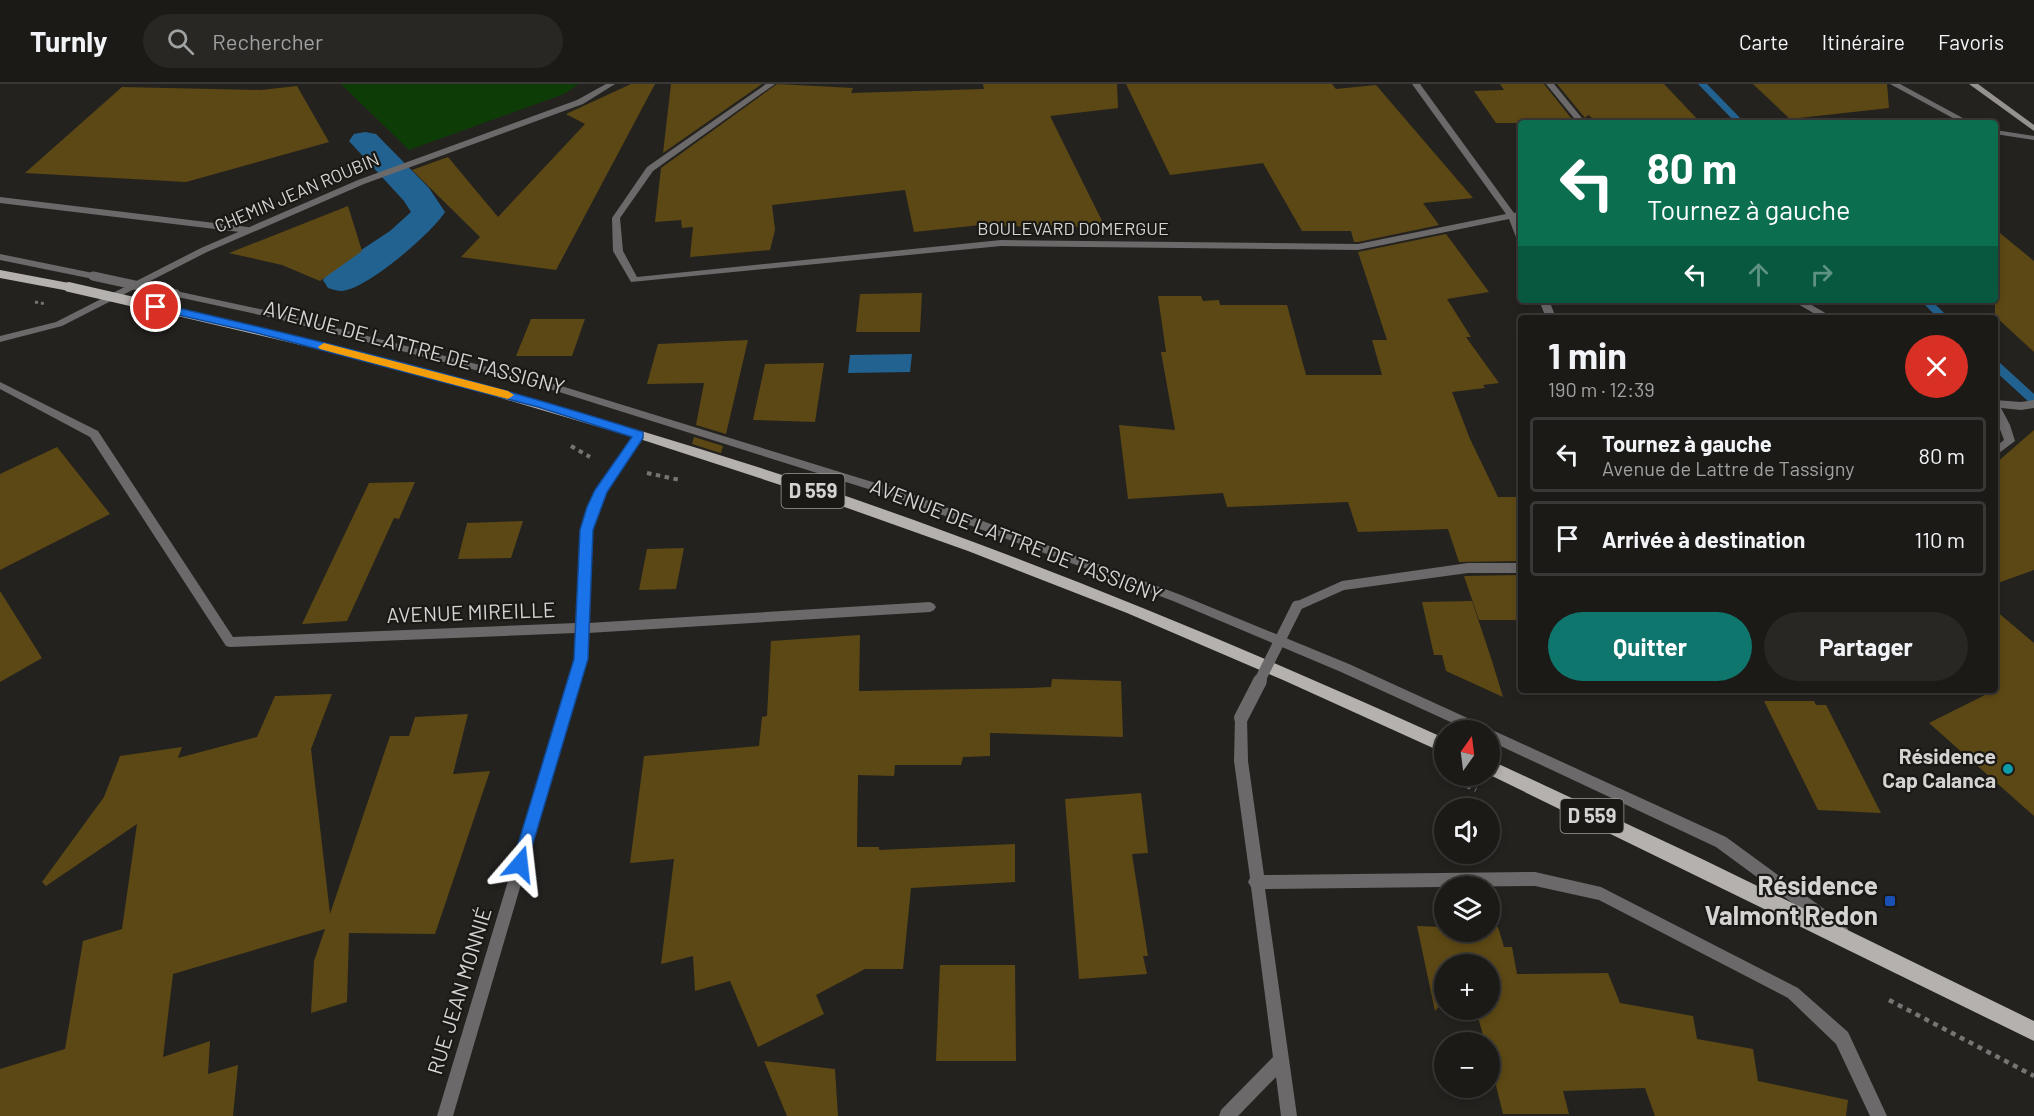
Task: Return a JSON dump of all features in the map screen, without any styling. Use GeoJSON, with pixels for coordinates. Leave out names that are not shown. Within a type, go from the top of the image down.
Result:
{"type":"FeatureCollection","features":[{"type":"Feature","properties":{"kind":"main road","name":"AVENUE DE LATTRE DE TASSIGNY"},"geometry":{"type":"LineString","coordinates":[[0,273],[257,329],[541,403],[888,515],[1142,612],[1332,693],[1434,741]]}},
{"type":"Feature","properties":{"kind":"main road","name":"D 559"},"geometry":{"type":"LineString","coordinates":[[1500,772],[2034,1031]]}},
{"type":"Feature","properties":{"kind":"street","name":"CHEMIN JEAN ROUBIN"},"geometry":{"type":"LineString","coordinates":[[0,339],[59,324],[248,230],[361,182],[579,102],[611,84]]}},
{"type":"Feature","properties":{"kind":"street","name":"BOULEVARD DOMERGUE"},"geometry":{"type":"LineString","coordinates":[[771,84],[650,169],[616,218],[618,251],[634,280],[1001,243],[1358,247],[1516,215]]}},
{"type":"Feature","properties":{"kind":"street"},"geometry":{"type":"LineString","coordinates":[[1416,84],[1516,215]]}},
{"type":"Feature","properties":{"kind":"street"},"geometry":{"type":"LineString","coordinates":[[1550,84],[1580,120]]}},
{"type":"Feature","properties":{"kind":"street"},"geometry":{"type":"LineString","coordinates":[[1894,84],[1962,120]]}},
{"type":"Feature","properties":{"kind":"street"},"geometry":{"type":"LineString","coordinates":[[1973,84],[2034,129]]}},
{"type":"Feature","properties":{"kind":"street"},"geometry":{"type":"LineString","coordinates":[[1998,132],[2034,138]]}},
{"type":"Feature","properties":{"kind":"street"},"geometry":{"type":"LineString","coordinates":[[0,200],[248,230]]}},
{"type":"Feature","properties":{"kind":"street"},"geometry":{"type":"LineString","coordinates":[[0,257],[274,315],[558,388],[901,495],[1177,598],[1345,668],[1458,720]]}},
{"type":"Feature","properties":{"kind":"street"},"geometry":{"type":"LineString","coordinates":[[1802,303],[1824,315]]}},
{"type":"Feature","properties":{"kind":"street","name":"AVENUE MIREILLE"},"geometry":{"type":"LineString","coordinates":[[0,385],[94,434],[230,642],[584,628],[930,608]]}},
{"type":"Feature","properties":{"kind":"street"},"geometry":{"type":"LineString","coordinates":[[1998,405],[2034,404]]}},
{"type":"Feature","properties":{"kind":"street"},"geometry":{"type":"LineString","coordinates":[[1998,411],[2010,441],[1998,450]]}},
{"type":"Feature","properties":{"kind":"street","name":"RUE JEAN MONNIÉ"},"geometry":{"type":"LineString","coordinates":[[445,1116],[581,659],[586,530],[593,507],[602,490],[639,435]]}},
{"type":"Feature","properties":{"kind":"street"},"geometry":{"type":"LineString","coordinates":[[1289,1116],[1255,882],[1241,761],[1241,718],[1297,606],[1342,586],[1468,568],[1518,568]]}},
{"type":"Feature","properties":{"kind":"street"},"geometry":{"type":"LineString","coordinates":[[1500,740],[1721,842],[1874,954]]}},
{"type":"Feature","properties":{"kind":"street"},"geometry":{"type":"LineString","coordinates":[[1255,882],[1535,879],[1601,894],[1793,993],[1842,1038],[1879,1116]]}},
{"type":"Feature","properties":{"kind":"street"},"geometry":{"type":"LineString","coordinates":[[1227,1116],[1281,1060]]}},
{"type":"Feature","properties":{"kind":"path"},"geometry":{"type":"LineString","coordinates":[[642,472],[686,481]]}},
{"type":"Feature","properties":{"kind":"path"},"geometry":{"type":"LineString","coordinates":[[1467,786],[1478,791]]}},
{"type":"Feature","properties":{"kind":"path"},"geometry":{"type":"LineString","coordinates":[[1879,994],[2034,1076]]}},
{"type":"Feature","properties":{"kind":"green space"},"geometry":{"type":"Polygon","coordinates":[[[341,84],[579,84],[564,94],[409,150],[341,84]]]}},
{"type":"Feature","properties":{"kind":"water"},"geometry":{"type":"Polygon","coordinates":[[[912,354],[910,372],[848,373],[850,355],[912,354]]]}},
{"type":"Feature","properties":{"kind":"building"},"geometry":{"type":"Polygon","coordinates":[[[631,84],[655,84],[556,270],[461,257],[480,237],[412,170],[448,157],[498,217],[585,124],[566,114],[631,84]]]}},
{"type":"Feature","properties":{"kind":"building"},"geometry":{"type":"Polygon","coordinates":[[[671,84],[762,84],[663,153],[671,84]]]}},
{"type":"Feature","properties":{"kind":"building"},"geometry":{"type":"Polygon","coordinates":[[[777,84],[853,88],[851,93],[984,89],[983,84],[1117,84],[1118,108],[1050,116],[1105,227],[991,226],[990,224],[914,232],[905,190],[772,205],[775,230],[770,250],[690,257],[693,227],[682,228],[681,220],[655,222],[661,168],[777,84]]]}},
{"type":"Feature","properties":{"kind":"building"},"geometry":{"type":"Polygon","coordinates":[[[1126,84],[1332,84],[1336,89],[1376,85],[1473,198],[1423,203],[1439,225],[1358,242],[1354,242],[1351,231],[1302,231],[1263,163],[1170,175],[1126,84]]]}},
{"type":"Feature","properties":{"kind":"building"},"geometry":{"type":"Polygon","coordinates":[[[1500,84],[1544,84],[1573,120],[1518,120],[1518,123],[1496,123],[1474,91],[1504,90],[1500,84]]]}},
{"type":"Feature","properties":{"kind":"building"},"geometry":{"type":"Polygon","coordinates":[[[1557,84],[1664,84],[1698,120],[1595,120],[1588,115],[1585,118],[1557,84]]]}},
{"type":"Feature","properties":{"kind":"building"},"geometry":{"type":"Polygon","coordinates":[[[1753,84],[1887,84],[1889,108],[1790,119],[1753,84]]]}},
{"type":"Feature","properties":{"kind":"building"},"geometry":{"type":"Polygon","coordinates":[[[297,86],[329,142],[186,182],[25,173],[122,87],[261,90],[297,86]]]}},
{"type":"Feature","properties":{"kind":"building"},"geometry":{"type":"Polygon","coordinates":[[[348,206],[362,251],[320,281],[282,265],[229,253],[348,206]]]}},
{"type":"Feature","properties":{"kind":"building"},"geometry":{"type":"Polygon","coordinates":[[[1998,231],[2034,261],[2034,352],[1998,319],[1998,315],[1995,315],[1995,303],[1998,303],[1998,231]]]}},
{"type":"Feature","properties":{"kind":"building"},"geometry":{"type":"Polygon","coordinates":[[[1446,234],[1489,292],[1447,299],[1471,337],[1466,337],[1499,383],[1483,385],[1485,388],[1452,392],[1470,439],[1498,497],[1518,497],[1518,561],[1459,562],[1448,529],[1358,532],[1348,502],[1227,507],[1223,493],[1128,499],[1119,425],[1175,430],[1161,352],[1166,352],[1158,296],[1201,296],[1203,301],[1219,300],[1220,305],[1287,305],[1306,375],[1382,375],[1372,340],[1387,340],[1358,252],[1446,234]]]}},
{"type":"Feature","properties":{"kind":"building"},"geometry":{"type":"Polygon","coordinates":[[[922,293],[920,332],[856,332],[860,294],[922,293]]]}},
{"type":"Feature","properties":{"kind":"building"},"geometry":{"type":"Polygon","coordinates":[[[531,319],[585,319],[572,356],[516,356],[531,319]]]}},
{"type":"Feature","properties":{"kind":"building"},"geometry":{"type":"Polygon","coordinates":[[[748,340],[726,434],[696,425],[704,383],[647,384],[658,344],[748,340]]]}},
{"type":"Feature","properties":{"kind":"building"},"geometry":{"type":"Polygon","coordinates":[[[824,363],[815,422],[753,420],[765,364],[824,363]]]}},
{"type":"Feature","properties":{"kind":"building"},"geometry":{"type":"Polygon","coordinates":[[[2034,430],[2034,570],[1998,583],[1998,461],[2034,430]]]}},
{"type":"Feature","properties":{"kind":"building"},"geometry":{"type":"Polygon","coordinates":[[[694,437],[723,446],[721,453],[692,444],[694,437]]]}},
{"type":"Feature","properties":{"kind":"building"},"geometry":{"type":"Polygon","coordinates":[[[57,447],[110,514],[0,570],[0,474],[57,447]]]}},
{"type":"Feature","properties":{"kind":"building"},"geometry":{"type":"Polygon","coordinates":[[[415,482],[399,519],[394,518],[347,621],[302,624],[369,483],[415,482]]]}},
{"type":"Feature","properties":{"kind":"building"},"geometry":{"type":"Polygon","coordinates":[[[523,521],[511,558],[458,559],[467,523],[523,521]]]}},
{"type":"Feature","properties":{"kind":"building"},"geometry":{"type":"Polygon","coordinates":[[[684,548],[676,589],[639,590],[647,549],[684,548]]]}},
{"type":"Feature","properties":{"kind":"building"},"geometry":{"type":"Polygon","coordinates":[[[1518,575],[1518,620],[1479,620],[1464,576],[1518,575]]]}},
{"type":"Feature","properties":{"kind":"building"},"geometry":{"type":"Polygon","coordinates":[[[0,591],[42,658],[0,682],[0,591]]]}},
{"type":"Feature","properties":{"kind":"building"},"geometry":{"type":"Polygon","coordinates":[[[1472,601],[1503,697],[1446,671],[1442,655],[1434,655],[1422,602],[1472,601]]]}},
{"type":"Feature","properties":{"kind":"building","name":"Résidence Cap Calanca"},"geometry":{"type":"Polygon","coordinates":[[[1998,613],[2034,643],[2034,816],[1929,723],[1989,693],[1998,693],[1998,613]]]}},
{"type":"Feature","properties":{"kind":"building"},"geometry":{"type":"Polygon","coordinates":[[[860,635],[859,691],[1051,687],[1052,679],[1121,681],[1123,737],[990,733],[990,756],[963,757],[961,765],[895,765],[894,776],[858,775],[857,847],[879,847],[879,850],[1015,844],[1015,882],[911,888],[903,969],[865,969],[816,995],[824,1014],[758,1047],[730,981],[695,991],[693,956],[661,964],[674,859],[630,863],[644,756],[759,746],[762,717],[767,716],[771,641],[860,635]]]}},
{"type":"Feature","properties":{"kind":"building"},"geometry":{"type":"Polygon","coordinates":[[[332,694],[311,749],[330,914],[390,736],[409,736],[415,717],[468,714],[453,774],[490,771],[435,934],[349,933],[347,1002],[311,1013],[314,961],[325,929],[173,974],[163,1057],[210,1041],[208,1074],[238,1065],[233,1116],[0,1116],[0,1069],[65,1049],[83,941],[122,929],[137,824],[46,886],[42,882],[104,797],[120,756],[182,747],[178,758],[257,737],[275,696],[332,694]]]}},
{"type":"Feature","properties":{"kind":"building"},"geometry":{"type":"Polygon","coordinates":[[[1764,701],[1814,701],[1816,705],[1826,705],[1881,813],[1818,810],[1764,701]]]}},
{"type":"Feature","properties":{"kind":"building"},"geometry":{"type":"Polygon","coordinates":[[[1141,793],[1148,853],[1132,854],[1148,956],[1143,956],[1147,974],[1079,979],[1065,799],[1141,793]]]}},
{"type":"Feature","properties":{"kind":"building"},"geometry":{"type":"Polygon","coordinates":[[[1417,926],[1434,927],[1434,942],[1500,942],[1500,934],[1504,947],[1512,947],[1517,974],[1608,973],[1620,1003],[1693,1016],[1697,1039],[1753,1049],[1758,1081],[1848,1100],[1846,1116],[1655,1116],[1645,1088],[1563,1091],[1569,1114],[1503,1114],[1499,1098],[1500,1032],[1482,1032],[1479,1020],[1500,1020],[1500,954],[1434,954],[1434,1006],[1417,926]]]}},
{"type":"Feature","properties":{"kind":"building"},"geometry":{"type":"Polygon","coordinates":[[[940,965],[1015,965],[1016,1061],[936,1061],[940,965]]]}},
{"type":"Feature","properties":{"kind":"building"},"geometry":{"type":"Polygon","coordinates":[[[764,1061],[835,1069],[838,1116],[787,1116],[764,1061]]]}},
{"type":"Feature","properties":{"kind":"waterway"},"geometry":{"type":"LineString","coordinates":[[1702,84],[1738,120]]}},
{"type":"Feature","properties":{"kind":"waterway"},"geometry":{"type":"LineString","coordinates":[[341,280],[403,238],[423,220],[428,212],[417,195],[365,141]]}},
{"type":"Feature","properties":{"kind":"waterway"},"geometry":{"type":"LineString","coordinates":[[1928,303],[1941,315]]}},
{"type":"Feature","properties":{"kind":"waterway"},"geometry":{"type":"LineString","coordinates":[[1998,368],[2034,400]]}},
{"type":"Feature","properties":{"kind":"slow traffic"},"geometry":{"type":"LineString","coordinates":[[324,347],[508,395]]}},
{"type":"Feature","properties":{"kind":"place","name":"Résidence Cap Calanca"},"geometry":{"type":"Point","coordinates":[2008,769]}},
{"type":"Feature","properties":{"kind":"place","name":"Résidence Valmont Redon"},"geometry":{"type":"Point","coordinates":[1890,901]}},
{"type":"Feature","properties":{"kind":"route"},"geometry":{"type":"LineString","coordinates":[[156,307],[257,329],[541,403],[639,435],[602,490],[593,507],[586,530],[581,659],[520,864]]}}]}
